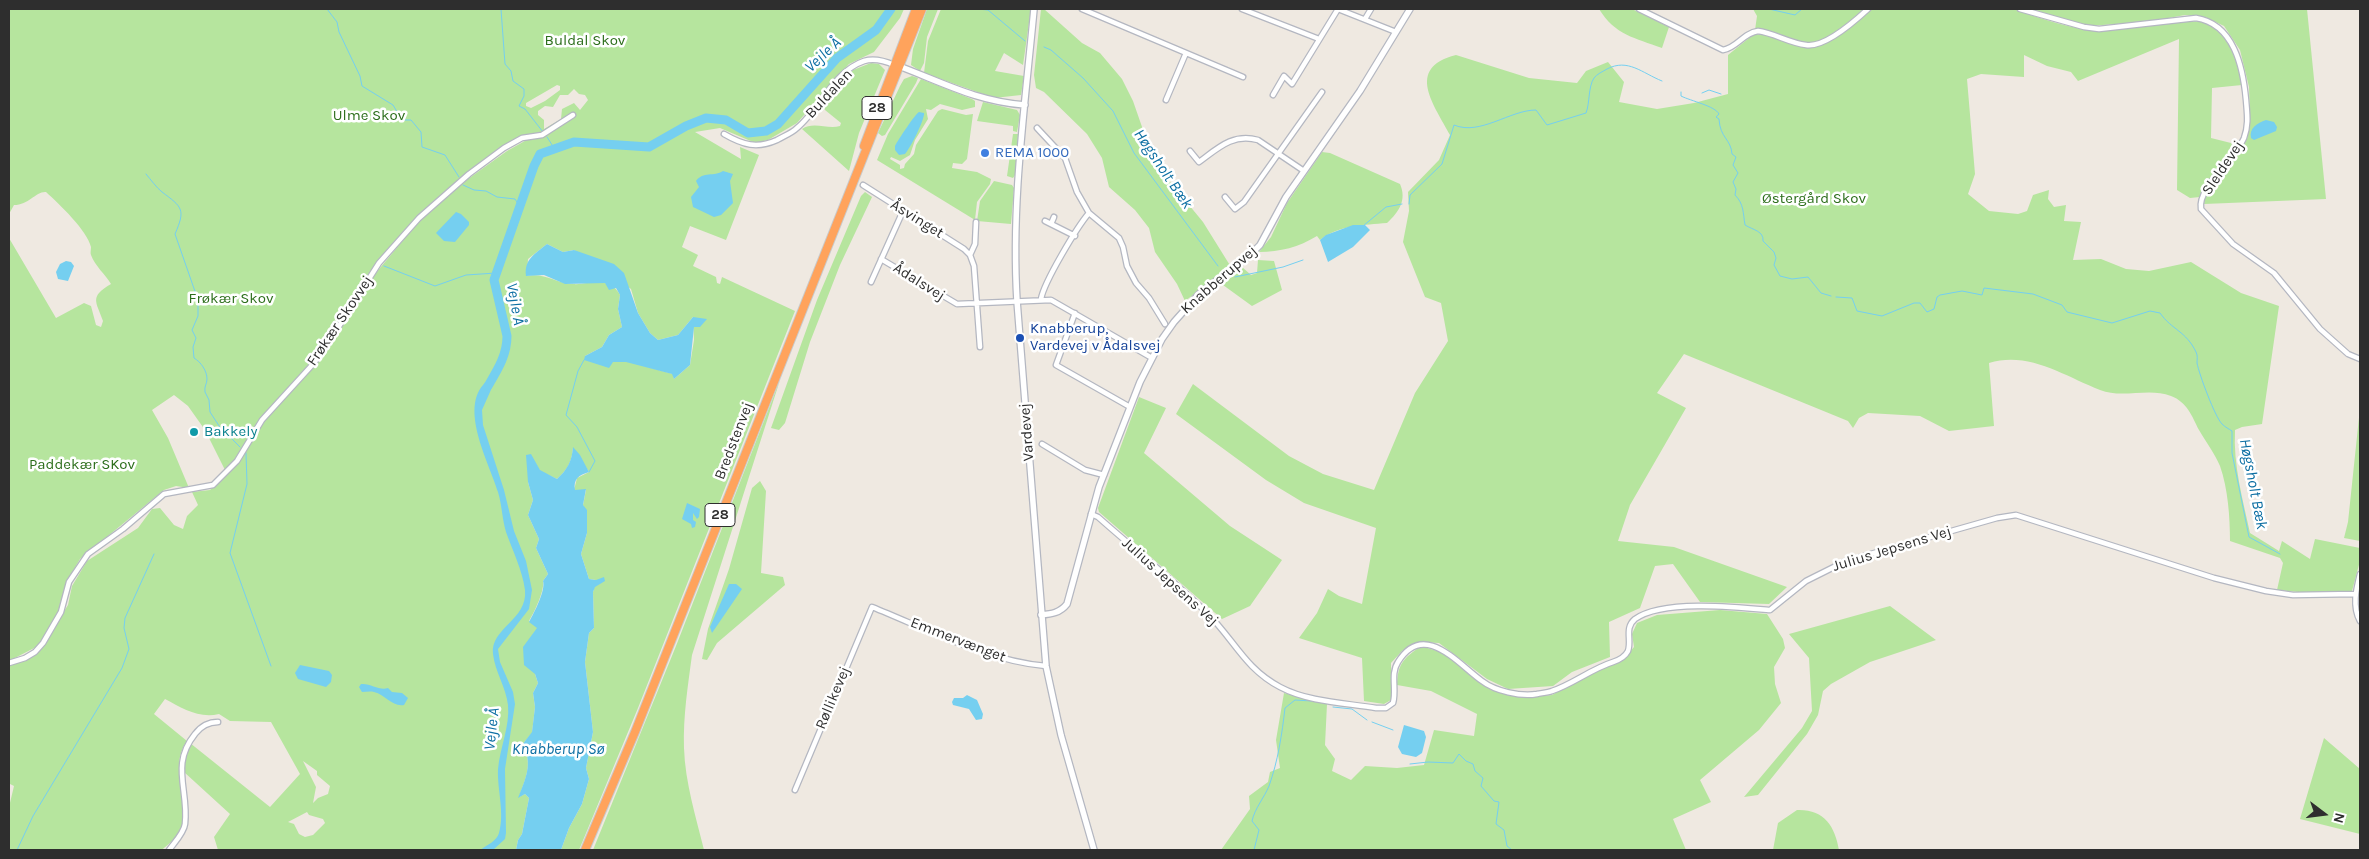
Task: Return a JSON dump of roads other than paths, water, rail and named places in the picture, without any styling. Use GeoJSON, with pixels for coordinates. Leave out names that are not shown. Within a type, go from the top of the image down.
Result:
{"type":"FeatureCollection","features":[{"type":"Feature","properties":{"kind":"highway","name":"Bredstenvej"},"geometry":{"type":"LineString","coordinates":[[585,850],[635,732],[863,153],[872,138],[916,9]]}},
{"type":"Feature","properties":{"kind":"highway","name":"Bredstenvej"},"geometry":{"type":"LineString","coordinates":[[897,66],[922,9]]}},
{"type":"Feature","properties":{"kind":"street","name":"Vardevej"},"geometry":{"type":"LineString","coordinates":[[1034,9],[1014,224],[1017,301],[1046,666],[1059,726],[1094,850]]}},
{"type":"Feature","properties":{"kind":"street"},"geometry":{"type":"LineString","coordinates":[[1082,9],[1243,77]]}},
{"type":"Feature","properties":{"kind":"street"},"geometry":{"type":"LineString","coordinates":[[1242,9],[1319,40]]}},
{"type":"Feature","properties":{"kind":"street"},"geometry":{"type":"LineString","coordinates":[[1273,95],[1284,76],[1292,84],[1338,9],[1396,32]]}},
{"type":"Feature","properties":{"kind":"street"},"geometry":{"type":"LineString","coordinates":[[1365,19],[1371,9]]}},
{"type":"Feature","properties":{"kind":"street","name":"Knabberupvej"},"geometry":{"type":"LineString","coordinates":[[1041,615],[1063,610],[1067,604],[1091,514],[1104,475],[1130,408],[1162,340],[1186,307],[1250,256],[1260,245],[1286,197],[1360,91],[1410,9]]}},
{"type":"Feature","properties":{"kind":"street"},"geometry":{"type":"LineString","coordinates":[[1639,9],[1723,50],[1732,47],[1750,32],[1758,31],[1805,45],[1814,45],[1844,28],[1868,9]]}},
{"type":"Feature","properties":{"kind":"street","name":"Sleldevej"},"geometry":{"type":"LineString","coordinates":[[2020,9],[2099,29],[2196,18],[2211,22],[2218,27],[2236,51],[2241,69],[2247,128],[2242,142],[2203,194],[2201,209],[2233,244],[2274,273],[2320,329],[2348,354],[2360,360]]}},
{"type":"Feature","properties":{"kind":"street"},"geometry":{"type":"LineString","coordinates":[[1166,100],[1186,53]]}},
{"type":"Feature","properties":{"kind":"street","name":"Buldalen"},"geometry":{"type":"LineString","coordinates":[[724,134],[753,146],[769,144],[797,128],[844,74],[866,60],[876,60],[897,66],[978,98],[1025,105]]}},
{"type":"Feature","properties":{"kind":"street"},"geometry":{"type":"LineString","coordinates":[[1225,197],[1235,209],[1251,194],[1322,92]]}},
{"type":"Feature","properties":{"kind":"street","name":"Frøkær Skovvej"},"geometry":{"type":"LineString","coordinates":[[9,663],[25,658],[35,652],[43,643],[61,612],[69,582],[88,554],[123,529],[164,494],[213,485],[237,461],[262,420],[314,363],[329,342],[378,263],[419,218],[469,174],[504,148],[522,138],[542,134],[573,115]]}},
{"type":"Feature","properties":{"kind":"street"},"geometry":{"type":"LineString","coordinates":[[1037,128],[1065,158],[1077,192],[1089,213],[1119,238],[1132,274],[1165,324]]}},
{"type":"Feature","properties":{"kind":"street"},"geometry":{"type":"LineString","coordinates":[[1190,151],[1199,162],[1226,142],[1243,137],[1258,140],[1304,171]]}},
{"type":"Feature","properties":{"kind":"street","name":"Åsvinget"},"geometry":{"type":"LineString","coordinates":[[863,185],[964,249],[970,255]]}},
{"type":"Feature","properties":{"kind":"street"},"geometry":{"type":"LineString","coordinates":[[871,282],[903,211]]}},
{"type":"Feature","properties":{"kind":"street"},"geometry":{"type":"LineString","coordinates":[[1089,213],[1042,293],[1041,299],[1057,302],[1152,358]]}},
{"type":"Feature","properties":{"kind":"street"},"geometry":{"type":"LineString","coordinates":[[1051,224],[1054,217]]}},
{"type":"Feature","properties":{"kind":"street"},"geometry":{"type":"LineString","coordinates":[[1045,221],[1074,236]]}},
{"type":"Feature","properties":{"kind":"street"},"geometry":{"type":"LineString","coordinates":[[976,222],[974,244],[970,255],[974,266],[980,347]]}},
{"type":"Feature","properties":{"kind":"street","name":"Ådalsvej"},"geometry":{"type":"LineString","coordinates":[[881,259],[951,302],[977,305],[1041,299]]}},
{"type":"Feature","properties":{"kind":"street"},"geometry":{"type":"LineString","coordinates":[[1075,313],[1056,365],[1130,408]]}},
{"type":"Feature","properties":{"kind":"street"},"geometry":{"type":"LineString","coordinates":[[1155,320],[1161,317]]}},
{"type":"Feature","properties":{"kind":"street"},"geometry":{"type":"LineString","coordinates":[[1042,444],[1085,470],[1104,475]]}},
{"type":"Feature","properties":{"kind":"street","name":"Julius Jepsens Vej"},"geometry":{"type":"LineString","coordinates":[[1091,514],[1098,517],[1207,613],[1226,632],[1243,659],[1270,682],[1297,694],[1376,708],[1386,708],[1393,703],[1394,673],[1397,663],[1405,653],[1417,646],[1434,646],[1448,652],[1483,682],[1499,689],[1533,695],[1552,691],[1595,668],[1623,657],[1628,652],[1628,629],[1631,624],[1642,616],[1698,606],[1733,606],[1770,610],[1806,581],[1846,561],[1997,518],[2016,515],[2214,578],[2266,591],[2293,596],[2355,594]]}},
{"type":"Feature","properties":{"kind":"street"},"geometry":{"type":"LineString","coordinates":[[2360,574],[2355,594],[2356,609],[2360,621]]}},
{"type":"Feature","properties":{"kind":"street","name":"Emmervænget"},"geometry":{"type":"LineString","coordinates":[[872,606],[1000,658],[1023,664],[1046,666]]}},
{"type":"Feature","properties":{"kind":"street","name":"Røllikevej"},"geometry":{"type":"LineString","coordinates":[[795,790],[872,606]]}},
{"type":"Feature","properties":{"kind":"street"},"geometry":{"type":"LineString","coordinates":[[169,850],[184,827],[185,812],[180,767],[182,757],[196,732],[211,722],[218,722]]}},
{"type":"Feature","properties":{"kind":"water"},"geometry":{"type":"Polygon","coordinates":[[[919,112],[924,113],[924,116],[917,134],[905,154],[899,155],[895,150],[895,146],[919,112]]]}},
{"type":"Feature","properties":{"kind":"water"},"geometry":{"type":"Polygon","coordinates":[[[2266,120],[2274,122],[2277,127],[2276,131],[2254,140],[2251,138],[2251,131],[2254,126],[2266,120]]]}},
{"type":"Feature","properties":{"kind":"water"},"geometry":{"type":"Polygon","coordinates":[[[723,171],[733,174],[730,181],[733,203],[721,215],[714,217],[693,207],[691,197],[699,187],[696,181],[699,178],[723,171]]]}},
{"type":"Feature","properties":{"kind":"water"},"geometry":{"type":"Polygon","coordinates":[[[456,212],[469,222],[469,225],[455,242],[444,241],[436,233],[456,212]]]}},
{"type":"Feature","properties":{"kind":"water"},"geometry":{"type":"Polygon","coordinates":[[[1353,225],[1365,225],[1370,230],[1353,247],[1328,262],[1320,240],[1326,235],[1353,225]]]}},
{"type":"Feature","properties":{"kind":"water"},"geometry":{"type":"Polygon","coordinates":[[[547,244],[563,252],[574,250],[614,264],[624,273],[638,313],[650,333],[658,340],[678,335],[693,317],[707,319],[700,327],[694,327],[690,365],[674,379],[672,374],[626,362],[613,362],[609,368],[584,360],[585,356],[602,347],[609,335],[622,327],[618,309],[620,295],[616,288],[609,290],[605,283],[565,284],[544,275],[526,276],[529,261],[547,244]]]}},
{"type":"Feature","properties":{"kind":"water"},"geometry":{"type":"Polygon","coordinates":[[[66,261],[71,262],[74,266],[68,281],[58,279],[56,272],[60,264],[66,261]]]}},
{"type":"Feature","properties":{"kind":"water"},"geometry":{"type":"Polygon","coordinates":[[[493,377],[494,383],[482,410],[483,425],[504,490],[514,531],[526,561],[532,590],[529,609],[498,649],[500,662],[513,692],[515,704],[505,769],[505,839],[493,850],[480,850],[496,838],[501,825],[498,769],[506,729],[508,705],[494,661],[494,645],[497,637],[521,609],[525,590],[520,568],[506,532],[494,479],[477,431],[476,400],[481,387],[493,377]]]}},
{"type":"Feature","properties":{"kind":"water","name":"Knabberup Sø"},"geometry":{"type":"Polygon","coordinates":[[[573,447],[580,455],[589,472],[578,478],[575,483],[575,490],[586,489],[583,505],[587,510],[587,533],[581,554],[589,579],[596,580],[604,577],[605,581],[595,587],[593,592],[594,628],[589,633],[585,662],[593,732],[586,768],[589,779],[582,804],[569,828],[561,850],[516,850],[518,840],[522,834],[529,798],[525,794],[518,798],[526,778],[528,764],[526,751],[522,745],[532,732],[535,707],[533,693],[538,683],[535,674],[524,665],[523,647],[537,628],[529,622],[541,596],[543,581],[548,574],[536,548],[539,539],[528,515],[533,500],[528,482],[526,455],[531,454],[540,470],[557,479],[568,465],[573,447]]]}},
{"type":"Feature","properties":{"kind":"water"},"geometry":{"type":"Polygon","coordinates":[[[687,503],[700,509],[697,519],[693,513],[693,520],[696,522],[695,527],[692,528],[691,524],[682,519],[687,503]]]}},
{"type":"Feature","properties":{"kind":"water"},"geometry":{"type":"Polygon","coordinates":[[[729,584],[736,584],[742,589],[712,633],[710,627],[729,584]]]}},
{"type":"Feature","properties":{"kind":"water"},"geometry":{"type":"Polygon","coordinates":[[[300,665],[329,671],[332,675],[331,682],[326,687],[298,679],[295,673],[300,665]]]}},
{"type":"Feature","properties":{"kind":"water"},"geometry":{"type":"Polygon","coordinates":[[[361,684],[388,688],[392,692],[402,693],[408,698],[404,705],[392,703],[378,694],[362,692],[359,687],[361,684]]]}},
{"type":"Feature","properties":{"kind":"water"},"geometry":{"type":"Polygon","coordinates":[[[967,695],[977,700],[983,714],[982,719],[976,720],[969,709],[953,705],[954,698],[963,698],[967,695]]]}},
{"type":"Feature","properties":{"kind":"water"},"geometry":{"type":"Polygon","coordinates":[[[1404,725],[1424,731],[1426,737],[1422,753],[1416,757],[1402,754],[1398,747],[1404,725]]]}},
{"type":"Feature","properties":{"kind":"waterway"},"geometry":{"type":"LineString","coordinates":[[327,9],[337,22],[339,32],[360,76],[362,86],[393,105],[402,120],[411,120],[421,132],[422,147],[445,155],[459,177]]}},
{"type":"Feature","properties":{"kind":"waterway"},"geometry":{"type":"LineString","coordinates":[[501,9],[505,64],[511,71],[513,81],[524,89],[524,96],[519,106],[525,109],[543,132]]}},
{"type":"Feature","properties":{"kind":"waterway","name":"Vejle Å"},"geometry":{"type":"LineString","coordinates":[[488,386],[504,356],[507,343],[494,280],[534,166],[540,154],[574,142],[649,147],[686,126],[706,118],[726,120],[748,133],[766,131],[778,124],[837,58],[876,30],[891,9]]}},
{"type":"Feature","properties":{"kind":"waterway","name":"Høgsholt Bæk"},"geometry":{"type":"LineString","coordinates":[[978,9],[988,10],[1025,41]]}},
{"type":"Feature","properties":{"kind":"waterway"},"geometry":{"type":"LineString","coordinates":[[1769,9],[1795,15],[1802,9]]}},
{"type":"Feature","properties":{"kind":"waterway","name":"Høgsholt Bæk"},"geometry":{"type":"LineString","coordinates":[[1044,47],[1051,50],[1083,78],[1113,111],[1134,153],[1218,266]]}},
{"type":"Feature","properties":{"kind":"waterway","name":"Høgsholt Bæk"},"geometry":{"type":"LineString","coordinates":[[1409,204],[1410,195],[1442,164],[1454,125],[1464,128],[1485,125],[1526,111],[1536,110],[1547,125],[1586,113],[1594,78],[1601,72],[1615,66],[1622,65],[1635,68],[1662,81]]}},
{"type":"Feature","properties":{"kind":"waterway"},"geometry":{"type":"LineString","coordinates":[[1702,93],[1709,90],[1721,94]]}},
{"type":"Feature","properties":{"kind":"waterway","name":"Høgsholt Bæk"},"geometry":{"type":"LineString","coordinates":[[1681,92],[1681,96],[1708,106],[1719,114],[1716,117],[1719,119],[1721,130],[1730,145],[1732,154],[1736,157],[1733,165],[1738,173],[1733,182],[1736,189],[1735,195],[1743,209],[1745,225],[1760,233],[1763,241],[1774,252],[1776,258],[1774,265],[1780,276],[1792,279],[1808,277],[1821,293],[1831,296]]}},
{"type":"Feature","properties":{"kind":"waterway"},"geometry":{"type":"LineString","coordinates":[[547,137],[554,148]]}},
{"type":"Feature","properties":{"kind":"waterway"},"geometry":{"type":"LineString","coordinates":[[146,174],[180,209],[181,214],[175,234],[198,300],[198,316],[192,330],[196,338],[193,347],[194,358],[201,364],[206,373],[205,392],[209,400],[210,412],[225,435],[230,437],[240,447]]}},
{"type":"Feature","properties":{"kind":"waterway"},"geometry":{"type":"LineString","coordinates":[[463,185],[474,190],[486,191],[497,197],[515,199],[520,207]]}},
{"type":"Feature","properties":{"kind":"waterway","name":"Høgsholt Bæk"},"geometry":{"type":"LineString","coordinates":[[1363,226],[1386,207],[1402,204]]}},
{"type":"Feature","properties":{"kind":"waterway","name":"Høgsholt Bæk"},"geometry":{"type":"LineString","coordinates":[[1235,277],[1283,267],[1303,260]]}},
{"type":"Feature","properties":{"kind":"waterway"},"geometry":{"type":"LineString","coordinates":[[384,266],[435,286],[466,275],[496,273]]}},
{"type":"Feature","properties":{"kind":"waterway","name":"Høgsholt Bæk"},"geometry":{"type":"LineString","coordinates":[[1836,297],[1852,298],[1857,311],[1882,316],[1914,303],[1920,303],[1927,312],[1934,309],[1937,297],[1940,295],[1962,291],[1982,295],[1984,288],[2033,294],[2062,305],[2067,312],[2112,323],[2150,311],[2160,313],[2188,339],[2197,353],[2197,363],[2215,413],[2222,424],[2232,431],[2232,453],[2249,537],[2280,554]]}},
{"type":"Feature","properties":{"kind":"waterway"},"geometry":{"type":"LineString","coordinates":[[584,360],[578,371],[566,415],[577,427],[595,461],[589,472]]}},
{"type":"Feature","properties":{"kind":"waterway"},"geometry":{"type":"LineString","coordinates":[[246,453],[247,484],[230,553],[271,666]]}},
{"type":"Feature","properties":{"kind":"waterway"},"geometry":{"type":"LineString","coordinates":[[17,850],[33,816],[122,668],[129,649],[124,628],[125,618],[154,554]]}},
{"type":"Feature","properties":{"kind":"waterway"},"geometry":{"type":"LineString","coordinates":[[1254,850],[1259,830],[1252,821],[1272,777],[1285,708],[1295,700],[1312,701]]}},
{"type":"Feature","properties":{"kind":"waterway"},"geometry":{"type":"LineString","coordinates":[[1333,707],[1352,709],[1367,720]]}},
{"type":"Feature","properties":{"kind":"waterway"},"geometry":{"type":"LineString","coordinates":[[1372,722],[1393,730]]}},
{"type":"Feature","properties":{"kind":"waterway"},"geometry":{"type":"LineString","coordinates":[[1410,764],[1428,762],[1453,763],[1459,754],[1466,761],[1473,764],[1475,771],[1483,778],[1481,786],[1494,801],[1499,802],[1496,824],[1504,830],[1507,846],[1512,850]]}},
{"type":"Feature","properties":{"kind":"place","name":"REMA 1000"},"geometry":{"type":"Point","coordinates":[985,153]}},
{"type":"Feature","properties":{"kind":"place","name":"Knabberup, Vardevej v Ådalsvej"},"geometry":{"type":"Point","coordinates":[1020,338]}},
{"type":"Feature","properties":{"kind":"place","name":"Bakkely"},"geometry":{"type":"Point","coordinates":[194,432]}},
{"type":"Feature","properties":{"kind":"park label","name":"Buldal Skov"},"geometry":{"type":"Point","coordinates":[585,41]}},
{"type":"Feature","properties":{"kind":"park label","name":"Ulme Skov"},"geometry":{"type":"Point","coordinates":[369,116]}},
{"type":"Feature","properties":{"kind":"park label","name":"Østergård Skov"},"geometry":{"type":"Point","coordinates":[1814,199]}},
{"type":"Feature","properties":{"kind":"park label","name":"Frøkær Skov"},"geometry":{"type":"Point","coordinates":[231,299]}},
{"type":"Feature","properties":{"kind":"park label","name":"Paddekær SKov"},"geometry":{"type":"Point","coordinates":[82,465]}}]}
